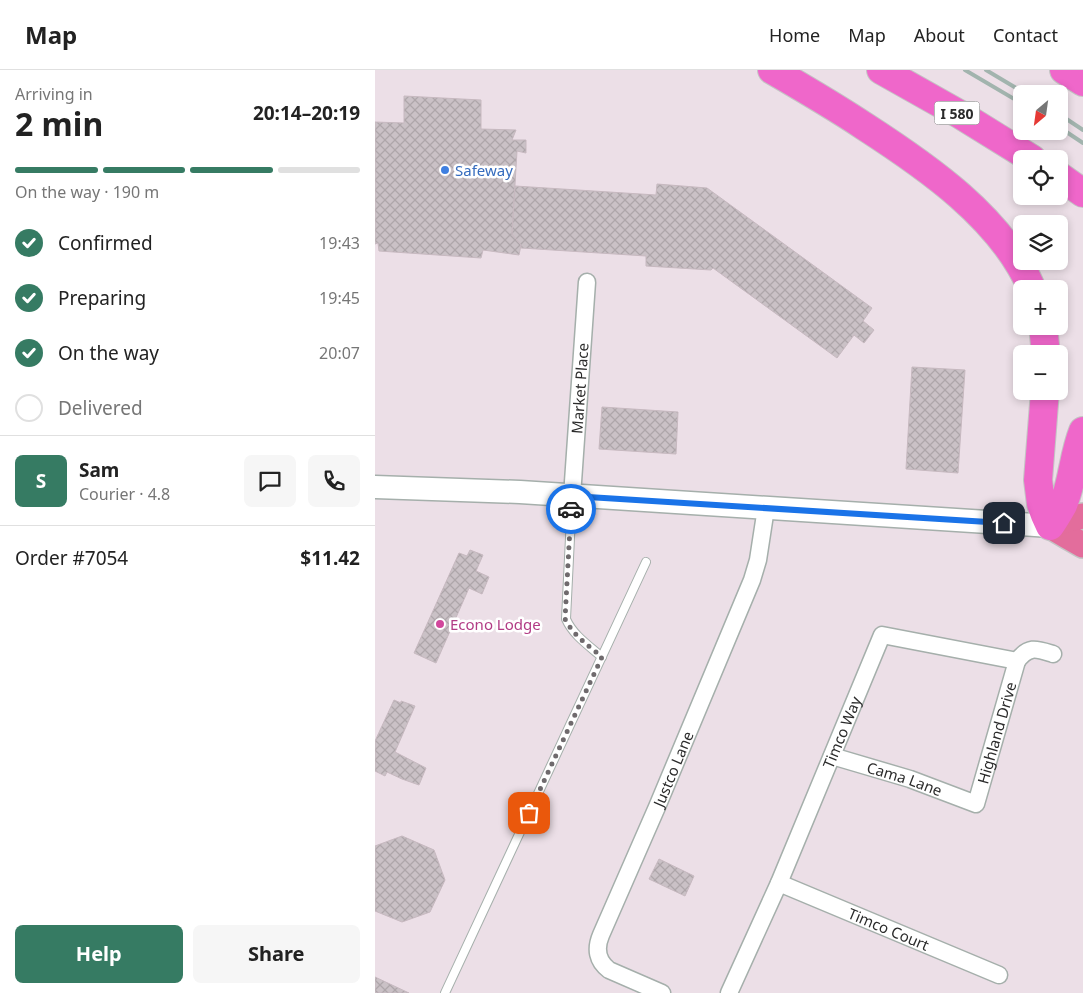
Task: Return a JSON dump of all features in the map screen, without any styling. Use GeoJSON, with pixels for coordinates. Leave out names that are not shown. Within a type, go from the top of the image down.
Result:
{"type":"FeatureCollection","features":[{"type":"Feature","properties":{"kind":"highway"},"geometry":{"type":"LineString","coordinates":[[772,70],[884,139],[953,190],[985,221],[1008,248],[1027,280]]}},
{"type":"Feature","properties":{"kind":"highway","name":"I 580"},"geometry":{"type":"LineString","coordinates":[[881,70],[961,115],[1017,150]]}},
{"type":"Feature","properties":{"kind":"highway"},"geometry":{"type":"LineString","coordinates":[[1064,70],[1083,82]]}},
{"type":"Feature","properties":{"kind":"highway"},"geometry":{"type":"LineString","coordinates":[[1068,182],[1083,193]]}},
{"type":"Feature","properties":{"kind":"highway"},"geometry":{"type":"LineString","coordinates":[[1044,400],[1038,480],[1041,504],[1050,526],[1063,504],[1077,445],[1083,431]]}},
{"type":"Feature","properties":{"kind":"main road"},"geometry":{"type":"LineString","coordinates":[[375,487],[504,492],[1050,526],[1083,516]]}},
{"type":"Feature","properties":{"kind":"main road"},"geometry":{"type":"LineString","coordinates":[[1050,526],[1083,545]]}},
{"type":"Feature","properties":{"kind":"street","name":"Market Place"},"geometry":{"type":"LineString","coordinates":[[572,496],[587,282]]}},
{"type":"Feature","properties":{"kind":"street","name":"Justco Lane"},"geometry":{"type":"LineString","coordinates":[[662,993],[609,970],[599,958],[597,947],[752,580],[758,560],[765,508]]}},
{"type":"Feature","properties":{"kind":"street","name":"Timco Way"},"geometry":{"type":"LineString","coordinates":[[729,993],[779,883],[883,635],[1017,661]]}},
{"type":"Feature","properties":{"kind":"street"},"geometry":{"type":"LineString","coordinates":[[1017,661],[1025,653],[1033,649],[1053,654]]}},
{"type":"Feature","properties":{"kind":"street","name":"Highland Drive"},"geometry":{"type":"LineString","coordinates":[[976,804],[1017,661]]}},
{"type":"Feature","properties":{"kind":"street","name":"Cama Lane"},"geometry":{"type":"LineString","coordinates":[[832,756],[910,779],[976,804]]}},
{"type":"Feature","properties":{"kind":"street","name":"Timco Court"},"geometry":{"type":"LineString","coordinates":[[779,883],[999,975]]}},
{"type":"Feature","properties":{"kind":"lane"},"geometry":{"type":"LineString","coordinates":[[572,496],[565,619],[575,634],[602,657]]}},
{"type":"Feature","properties":{"kind":"lane"},"geometry":{"type":"LineString","coordinates":[[445,993],[646,562]]}},
{"type":"Feature","properties":{"kind":"building","name":"Safeway"},"geometry":{"type":"Polygon","coordinates":[[[404,96],[481,100],[481,129],[516,130],[512,140],[526,140],[526,153],[517,151],[512,234],[521,245],[519,255],[483,250],[481,258],[379,251],[378,243],[375,244],[375,122],[404,123],[404,96]]]}},
{"type":"Feature","properties":{"kind":"building"},"geometry":{"type":"Polygon","coordinates":[[[657,184],[707,188],[872,308],[863,321],[874,330],[864,343],[854,335],[837,358],[713,268],[711,270],[646,266],[646,256],[521,248],[521,245],[512,234],[515,186],[656,195],[657,184]]]}},
{"type":"Feature","properties":{"kind":"building"},"geometry":{"type":"Polygon","coordinates":[[[912,367],[965,370],[958,473],[906,469],[912,367]]]}},
{"type":"Feature","properties":{"kind":"building"},"geometry":{"type":"Polygon","coordinates":[[[602,407],[678,412],[676,454],[599,449],[602,407]]]}},
{"type":"Feature","properties":{"kind":"building","name":"Econo Lodge"},"geometry":{"type":"Polygon","coordinates":[[[470,550],[483,555],[476,571],[489,577],[482,594],[469,588],[436,663],[414,653],[459,553],[467,556],[470,550]]]}},
{"type":"Feature","properties":{"kind":"building"},"geometry":{"type":"Polygon","coordinates":[[[394,700],[415,706],[395,752],[426,768],[419,785],[387,772],[385,776],[375,771],[375,741],[394,700]]]}},
{"type":"Feature","properties":{"kind":"building"},"geometry":{"type":"Polygon","coordinates":[[[402,836],[434,850],[445,880],[430,912],[402,922],[375,911],[375,846],[402,836]]]}},
{"type":"Feature","properties":{"kind":"building"},"geometry":{"type":"Polygon","coordinates":[[[659,859],[694,876],[685,896],[649,879],[659,859]]]}},
{"type":"Feature","properties":{"kind":"building"},"geometry":{"type":"Polygon","coordinates":[[[375,977],[409,993],[375,993],[375,977]]]}},
{"type":"Feature","properties":{"kind":"railway"},"geometry":{"type":"LineString","coordinates":[[965,70],[1013,98]]}},
{"type":"Feature","properties":{"kind":"railway"},"geometry":{"type":"LineString","coordinates":[[986,70],[1013,86]]}},
{"type":"Feature","properties":{"kind":"railway"},"geometry":{"type":"LineString","coordinates":[[1068,120],[1083,130]]}},
{"type":"Feature","properties":{"kind":"railway"},"geometry":{"type":"LineString","coordinates":[[1068,133],[1083,143]]}},
{"type":"Feature","properties":{"kind":"way so far"},"geometry":{"type":"LineString","coordinates":[[529,813],[602,657],[580,639],[565,619],[571,509]]}},
{"type":"Feature","properties":{"kind":"place","name":"Safeway"},"geometry":{"type":"Point","coordinates":[445,170]}},
{"type":"Feature","properties":{"kind":"place","name":"Econo Lodge"},"geometry":{"type":"Point","coordinates":[440,624]}},
{"type":"Feature","properties":{"kind":"route"},"geometry":{"type":"LineString","coordinates":[[571,509],[572,496],[1004,523]]}}]}
